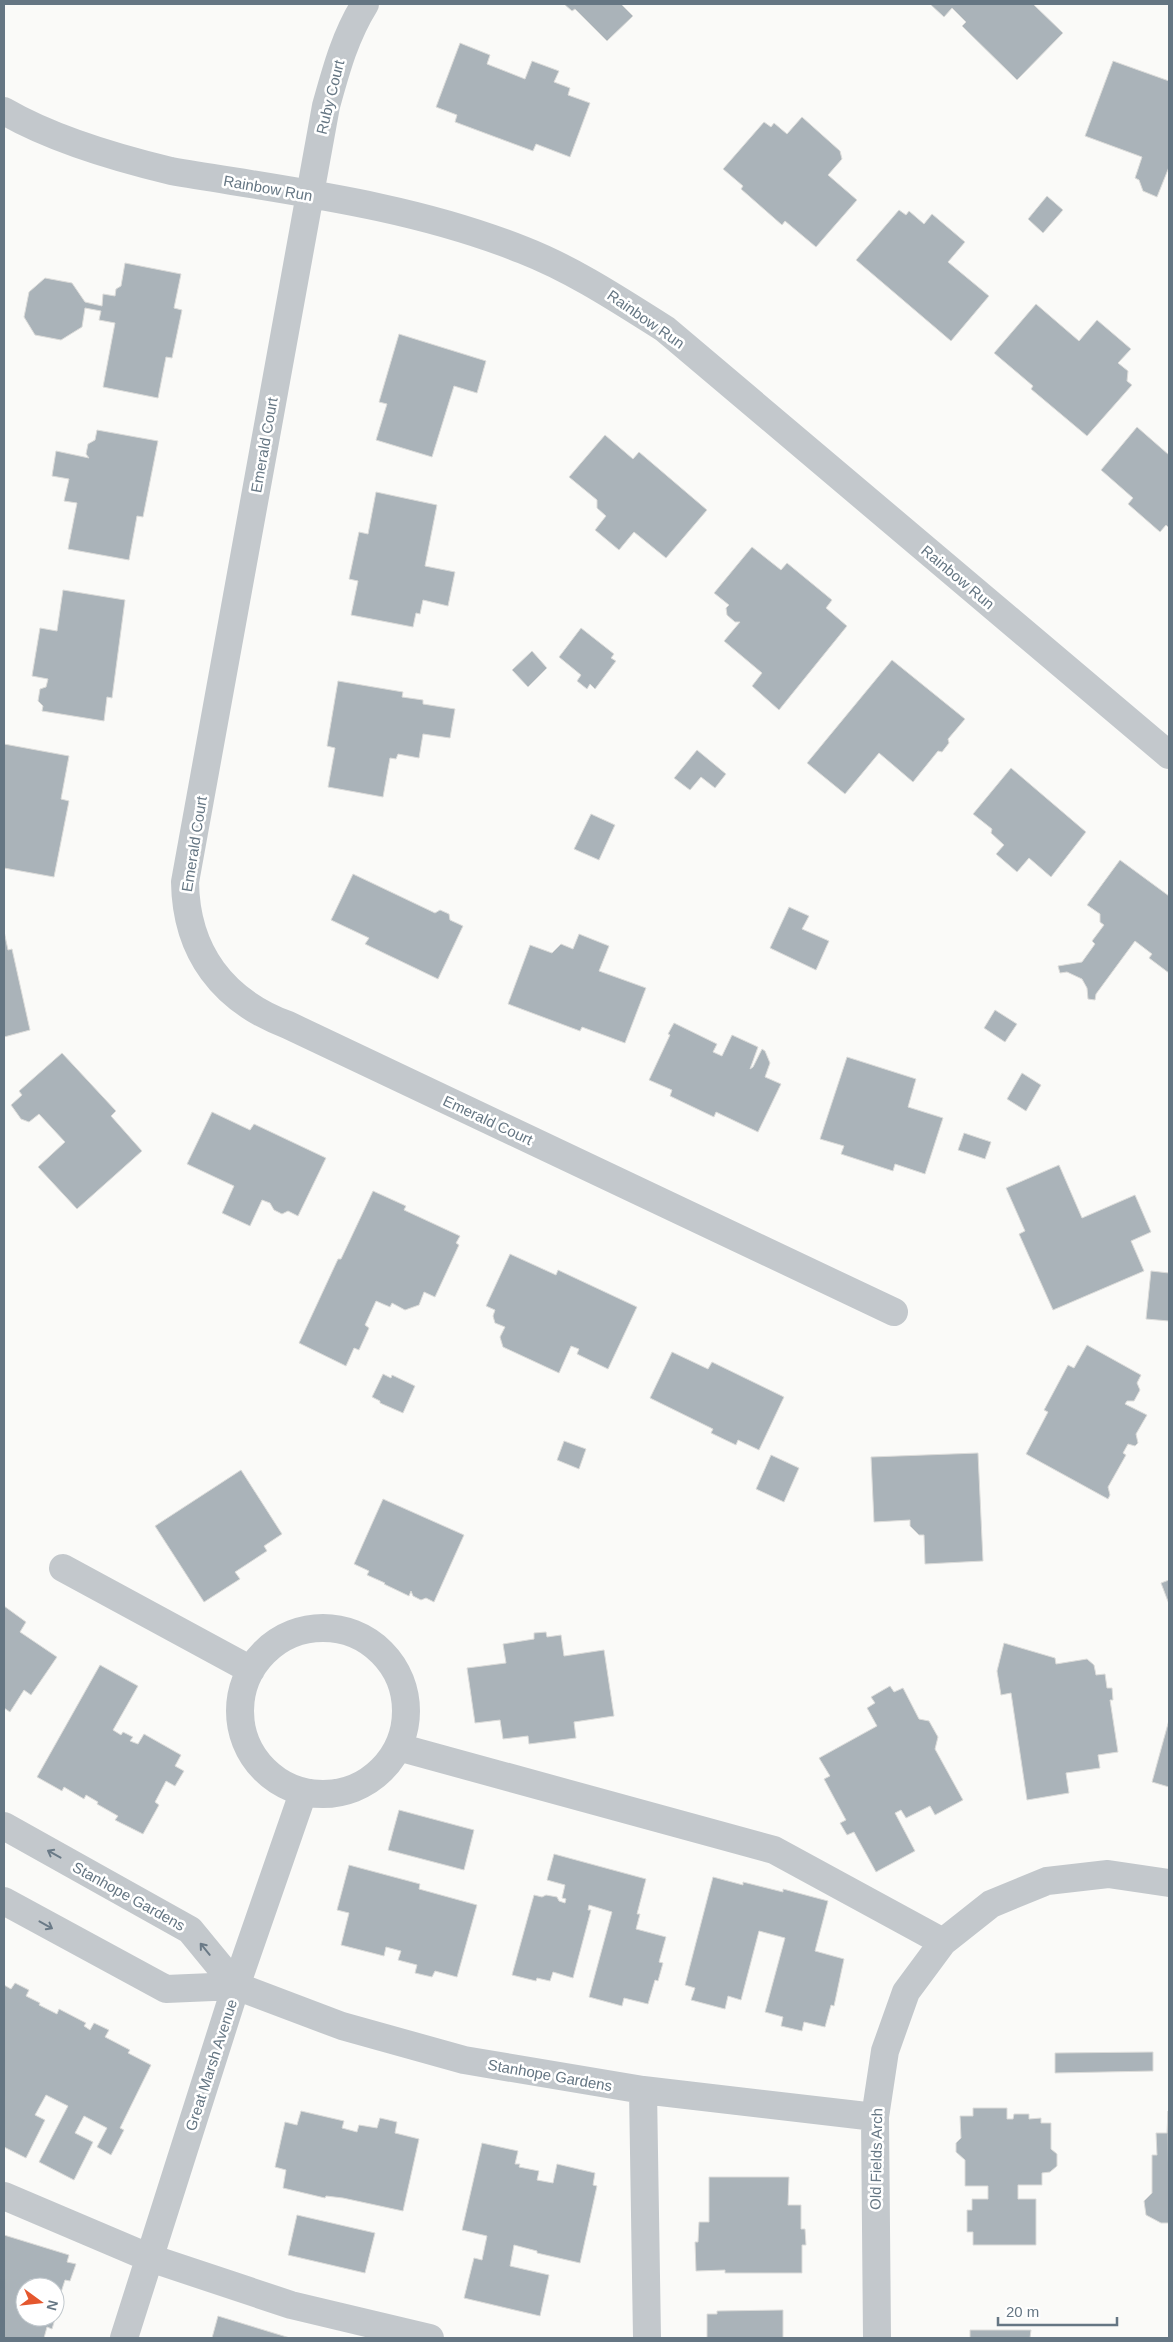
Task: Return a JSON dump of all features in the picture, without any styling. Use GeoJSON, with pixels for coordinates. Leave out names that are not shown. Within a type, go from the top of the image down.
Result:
{"type":"FeatureCollection","features":[{"type":"Feature","properties":{"kind":"street","name":"Ruby Court"},"geometry":{"type":"LineString","coordinates":[[310,195],[326,106],[353,22],[364,4]]}},
{"type":"Feature","properties":{"kind":"street","name":"Rainbow Run"},"geometry":{"type":"LineString","coordinates":[[4,111],[76,143],[133,162],[171,171],[400,212],[476,232],[524,250],[590,281],[665,330],[1169,755]]}},
{"type":"Feature","properties":{"kind":"street","name":"Emerald Court"},"geometry":{"type":"LineString","coordinates":[[310,195],[185,882],[185,905],[189,923],[205,959],[220,983],[243,1003],[266,1017],[894,1312]]}},
{"type":"Feature","properties":{"kind":"street"},"geometry":{"type":"LineString","coordinates":[[64,1568],[251,1670]]}},
{"type":"Feature","properties":{"kind":"street"},"geometry":{"type":"LineString","coordinates":[[328,1627],[358,1634],[384,1653],[401,1679],[407,1709],[403,1739],[398,1747],[387,1766],[363,1786],[334,1795],[303,1793],[274,1780],[253,1758],[241,1730],[240,1698],[251,1670],[270,1646],[298,1631],[328,1627]]}},
{"type":"Feature","properties":{"kind":"street"},"geometry":{"type":"LineString","coordinates":[[398,1747],[774,1850],[943,1942]]}},
{"type":"Feature","properties":{"kind":"street","name":"Great Marsh Avenue"},"geometry":{"type":"LineString","coordinates":[[124,2338],[236,1986],[303,1793]]}},
{"type":"Feature","properties":{"kind":"street","name":"Stanhope Gardens"},"geometry":{"type":"LineString","coordinates":[[4,1826],[190,1930],[236,1986]]}},
{"type":"Feature","properties":{"kind":"street","name":"Old Fields Arch"},"geometry":{"type":"LineString","coordinates":[[877,2338],[874,2117],[885,2051],[906,1992],[943,1942],[991,1904],[1047,1881],[1108,1874],[1169,1883]]}},
{"type":"Feature","properties":{"kind":"street","name":"Stanhope Gardens"},"geometry":{"type":"LineString","coordinates":[[4,1901],[166,1989],[236,1986],[342,2026],[464,2060],[643,2090],[874,2117]]}},
{"type":"Feature","properties":{"kind":"street"},"geometry":{"type":"LineString","coordinates":[[643,2090],[647,2338]]}},
{"type":"Feature","properties":{"kind":"street"},"geometry":{"type":"LineString","coordinates":[[4,2196],[150,2258],[291,2305],[423,2337]]}},
{"type":"Feature","properties":{"kind":"building"},"geometry":{"type":"Polygon","coordinates":[[[564,4],[621,4],[633,16],[607,41],[575,9],[572,11],[564,4]]]}},
{"type":"Feature","properties":{"kind":"building"},"geometry":{"type":"Polygon","coordinates":[[[930,4],[1033,4],[1063,33],[1017,80],[962,26],[966,22],[952,8],[944,17],[930,4]]]}},
{"type":"Feature","properties":{"kind":"building"},"geometry":{"type":"Polygon","coordinates":[[[460,43],[490,55],[487,64],[525,79],[532,61],[559,71],[554,82],[570,88],[568,95],[590,103],[570,157],[536,144],[533,151],[455,122],[457,115],[436,107],[460,43]]]}},
{"type":"Feature","properties":{"kind":"building"},"geometry":{"type":"Polygon","coordinates":[[[1113,61],[1169,81],[1169,167],[1157,197],[1143,191],[1139,180],[1135,178],[1142,157],[1085,136],[1113,61]]]}},
{"type":"Feature","properties":{"kind":"building"},"geometry":{"type":"Polygon","coordinates":[[[802,117],[840,151],[842,159],[828,175],[857,200],[816,247],[785,221],[782,225],[741,189],[743,186],[723,169],[764,122],[771,127],[774,123],[787,134],[802,117]]]}},
{"type":"Feature","properties":{"kind":"building"},"geometry":{"type":"Polygon","coordinates":[[[1047,196],[1063,210],[1043,233],[1028,219],[1047,196]]]}},
{"type":"Feature","properties":{"kind":"building"},"geometry":{"type":"Polygon","coordinates":[[[899,210],[906,215],[909,211],[924,224],[932,214],[965,242],[948,262],[989,296],[951,341],[856,260],[899,210]]]}},
{"type":"Feature","properties":{"kind":"building"},"geometry":{"type":"Polygon","coordinates":[[[125,263],[181,274],[174,308],[182,310],[172,358],[166,357],[158,398],[103,387],[115,323],[99,320],[101,311],[85,308],[82,327],[61,340],[35,335],[24,317],[29,292],[45,278],[72,283],[85,302],[102,306],[103,294],[115,296],[116,289],[121,286],[125,263]]]}},
{"type":"Feature","properties":{"kind":"building"},"geometry":{"type":"Polygon","coordinates":[[[1036,304],[1079,341],[1097,320],[1131,349],[1118,363],[1128,371],[1127,381],[1132,385],[1087,436],[1031,389],[1033,386],[994,353],[1036,304]]]}},
{"type":"Feature","properties":{"kind":"building"},"geometry":{"type":"Polygon","coordinates":[[[399,334],[486,361],[477,393],[454,386],[432,457],[376,440],[387,404],[379,402],[399,334]]]}},
{"type":"Feature","properties":{"kind":"building"},"geometry":{"type":"Polygon","coordinates":[[[1137,427],[1169,455],[1169,528],[1166,525],[1160,532],[1128,504],[1133,498],[1101,470],[1137,427]]]}},
{"type":"Feature","properties":{"kind":"building"},"geometry":{"type":"Polygon","coordinates":[[[97,430],[158,441],[143,517],[137,516],[129,560],[68,549],[77,503],[64,501],[69,479],[52,476],[56,451],[89,458],[86,454],[88,444],[95,440],[97,430]]]}},
{"type":"Feature","properties":{"kind":"building"},"geometry":{"type":"Polygon","coordinates":[[[605,435],[633,459],[639,452],[707,510],[666,558],[634,532],[619,550],[595,530],[606,516],[597,508],[597,500],[569,477],[605,435]]]}},
{"type":"Feature","properties":{"kind":"building"},"geometry":{"type":"Polygon","coordinates":[[[376,492],[437,505],[425,566],[455,572],[448,606],[423,600],[420,614],[416,613],[413,627],[351,615],[358,581],[349,579],[359,532],[368,534],[376,492]]]}},
{"type":"Feature","properties":{"kind":"building"},"geometry":{"type":"Polygon","coordinates":[[[752,547],[781,570],[787,563],[832,600],[826,608],[847,626],[779,710],[752,686],[762,673],[724,641],[740,622],[735,622],[727,615],[726,608],[729,605],[714,593],[752,547]]]}},
{"type":"Feature","properties":{"kind":"building"},"geometry":{"type":"Polygon","coordinates":[[[63,590],[125,600],[112,698],[107,697],[104,721],[42,711],[43,706],[38,701],[40,689],[46,687],[48,679],[32,676],[40,628],[57,631],[63,590]]]}},
{"type":"Feature","properties":{"kind":"building"},"geometry":{"type":"Polygon","coordinates":[[[581,628],[614,654],[611,658],[616,661],[595,689],[590,684],[587,689],[577,681],[581,675],[559,657],[581,628]]]}},
{"type":"Feature","properties":{"kind":"building"},"geometry":{"type":"Polygon","coordinates":[[[532,651],[547,668],[528,687],[512,670],[532,651]]]}},
{"type":"Feature","properties":{"kind":"building"},"geometry":{"type":"Polygon","coordinates":[[[892,660],[965,719],[948,739],[949,743],[942,752],[938,751],[913,782],[879,753],[845,794],[807,763],[892,660]]]}},
{"type":"Feature","properties":{"kind":"building"},"geometry":{"type":"Polygon","coordinates":[[[338,681],[403,692],[402,697],[423,700],[423,704],[455,709],[450,738],[423,734],[419,758],[398,754],[396,759],[390,758],[383,797],[328,787],[335,748],[327,746],[338,681]]]}},
{"type":"Feature","properties":{"kind":"building"},"geometry":{"type":"Polygon","coordinates":[[[4,744],[69,756],[61,799],[69,801],[54,877],[4,868],[4,744]]]}},
{"type":"Feature","properties":{"kind":"building"},"geometry":{"type":"Polygon","coordinates":[[[697,750],[726,774],[715,788],[701,777],[690,790],[674,778],[697,750]]]}},
{"type":"Feature","properties":{"kind":"building"},"geometry":{"type":"Polygon","coordinates":[[[1011,768],[1086,832],[1051,877],[1029,858],[1017,872],[996,854],[1004,845],[991,833],[992,829],[973,814],[1011,768]]]}},
{"type":"Feature","properties":{"kind":"building"},"geometry":{"type":"Polygon","coordinates":[[[591,814],[615,825],[599,860],[574,849],[591,814]]]}},
{"type":"Feature","properties":{"kind":"building"},"geometry":{"type":"Polygon","coordinates":[[[1120,860],[1169,896],[1169,973],[1149,958],[1152,954],[1135,941],[1096,994],[1095,1000],[1088,999],[1087,988],[1082,979],[1067,972],[1060,973],[1058,966],[1082,962],[1095,944],[1092,941],[1104,925],[1100,922],[1100,914],[1087,905],[1120,860]]]}},
{"type":"Feature","properties":{"kind":"building"},"geometry":{"type":"Polygon","coordinates":[[[353,874],[435,913],[440,910],[449,914],[450,920],[463,926],[438,979],[365,944],[369,938],[331,920],[353,874]]]}},
{"type":"Feature","properties":{"kind":"building"},"geometry":{"type":"Polygon","coordinates":[[[789,907],[809,916],[802,929],[829,941],[816,970],[770,948],[789,907]]]}},
{"type":"Feature","properties":{"kind":"building"},"geometry":{"type":"Polygon","coordinates":[[[4,931],[8,950],[12,949],[30,1030],[4,1037],[4,931]]]}},
{"type":"Feature","properties":{"kind":"building"},"geometry":{"type":"Polygon","coordinates":[[[579,934],[609,946],[599,971],[646,988],[625,1043],[582,1027],[580,1031],[508,1004],[530,945],[552,953],[561,944],[573,949],[579,934]]]}},
{"type":"Feature","properties":{"kind":"building"},"geometry":{"type":"Polygon","coordinates":[[[995,1010],[1017,1024],[1005,1042],[984,1028],[995,1010]]]}},
{"type":"Feature","properties":{"kind":"building"},"geometry":{"type":"Polygon","coordinates":[[[674,1023],[717,1044],[713,1052],[722,1056],[732,1035],[758,1047],[750,1069],[753,1067],[762,1049],[765,1051],[770,1063],[765,1077],[781,1084],[758,1132],[716,1112],[714,1117],[670,1096],[672,1090],[649,1080],[674,1023]]]}},
{"type":"Feature","properties":{"kind":"building"},"geometry":{"type":"Polygon","coordinates":[[[62,1053],[116,1111],[111,1116],[142,1151],[77,1209],[38,1167],[65,1142],[39,1114],[29,1122],[21,1119],[11,1105],[22,1095],[19,1091],[62,1053]]]}},
{"type":"Feature","properties":{"kind":"building"},"geometry":{"type":"Polygon","coordinates":[[[847,1057],[916,1079],[908,1107],[943,1118],[925,1174],[895,1164],[893,1171],[841,1154],[844,1146],[820,1139],[847,1057]]]}},
{"type":"Feature","properties":{"kind":"building"},"geometry":{"type":"Polygon","coordinates":[[[1022,1073],[1041,1085],[1026,1111],[1007,1099],[1022,1073]]]}},
{"type":"Feature","properties":{"kind":"building"},"geometry":{"type":"Polygon","coordinates":[[[212,1112],[250,1130],[254,1124],[326,1158],[298,1216],[288,1211],[282,1214],[274,1210],[270,1203],[262,1200],[250,1226],[222,1213],[234,1186],[187,1164],[212,1112]]]}},
{"type":"Feature","properties":{"kind":"building"},"geometry":{"type":"Polygon","coordinates":[[[964,1133],[991,1142],[985,1159],[958,1150],[964,1133]]]}},
{"type":"Feature","properties":{"kind":"building"},"geometry":{"type":"Polygon","coordinates":[[[1059,1165],[1082,1218],[1135,1195],[1151,1232],[1131,1241],[1144,1271],[1053,1310],[1019,1234],[1025,1231],[1006,1188],[1059,1165]]]}},
{"type":"Feature","properties":{"kind":"building"},"geometry":{"type":"Polygon","coordinates":[[[373,1191],[406,1206],[404,1210],[460,1236],[456,1243],[459,1245],[435,1297],[424,1292],[419,1305],[405,1310],[392,1303],[390,1307],[376,1301],[365,1325],[369,1328],[359,1350],[354,1348],[346,1366],[299,1343],[338,1259],[341,1259],[373,1191]]]}},
{"type":"Feature","properties":{"kind":"building"},"geometry":{"type":"Polygon","coordinates":[[[510,1254],[556,1275],[558,1270],[637,1307],[608,1369],[577,1354],[579,1349],[571,1346],[559,1373],[503,1347],[500,1337],[505,1327],[495,1323],[493,1316],[495,1310],[486,1306],[510,1254]]]}},
{"type":"Feature","properties":{"kind":"building"},"geometry":{"type":"Polygon","coordinates":[[[1151,1271],[1169,1273],[1169,1321],[1146,1319],[1151,1271]]]}},
{"type":"Feature","properties":{"kind":"building"},"geometry":{"type":"Polygon","coordinates":[[[1087,1345],[1141,1375],[1137,1383],[1140,1390],[1134,1401],[1127,1401],[1125,1404],[1147,1415],[1136,1434],[1138,1443],[1135,1446],[1128,1444],[1123,1453],[1126,1455],[1108,1487],[1110,1495],[1108,1499],[1026,1454],[1048,1412],[1044,1410],[1068,1365],[1074,1368],[1087,1345]]]}},
{"type":"Feature","properties":{"kind":"building"},"geometry":{"type":"Polygon","coordinates":[[[672,1352],[708,1369],[712,1362],[784,1397],[759,1450],[738,1440],[736,1445],[711,1433],[713,1429],[650,1398],[672,1352]]]}},
{"type":"Feature","properties":{"kind":"building"},"geometry":{"type":"Polygon","coordinates":[[[383,1374],[391,1378],[392,1375],[415,1386],[403,1413],[380,1403],[380,1401],[372,1397],[383,1374]]]}},
{"type":"Feature","properties":{"kind":"building"},"geometry":{"type":"Polygon","coordinates":[[[564,1441],[586,1449],[579,1469],[557,1460],[564,1441]]]}},
{"type":"Feature","properties":{"kind":"building"},"geometry":{"type":"Polygon","coordinates":[[[978,1453],[983,1561],[925,1564],[924,1535],[919,1535],[910,1526],[910,1520],[874,1522],[871,1457],[978,1453]]]}},
{"type":"Feature","properties":{"kind":"building"},"geometry":{"type":"Polygon","coordinates":[[[771,1455],[799,1468],[784,1502],[756,1489],[771,1455]]]}},
{"type":"Feature","properties":{"kind":"building"},"geometry":{"type":"Polygon","coordinates":[[[241,1470],[282,1534],[264,1546],[267,1551],[235,1572],[240,1579],[204,1602],[155,1526],[241,1470]]]}},
{"type":"Feature","properties":{"kind":"building"},"geometry":{"type":"Polygon","coordinates":[[[383,1499],[464,1535],[434,1602],[426,1598],[421,1600],[413,1596],[411,1591],[409,1596],[367,1575],[369,1571],[354,1564],[383,1499]]]}},
{"type":"Feature","properties":{"kind":"building"},"geometry":{"type":"Polygon","coordinates":[[[1169,1580],[1169,1604],[1161,1583],[1169,1580]]]}},
{"type":"Feature","properties":{"kind":"building"},"geometry":{"type":"Polygon","coordinates":[[[4,1606],[26,1622],[20,1632],[57,1657],[31,1695],[24,1690],[10,1712],[4,1708],[4,1606]]]}},
{"type":"Feature","properties":{"kind":"building"},"geometry":{"type":"Polygon","coordinates":[[[546,1632],[547,1637],[561,1635],[564,1656],[604,1650],[614,1716],[574,1722],[576,1738],[529,1744],[528,1736],[503,1739],[500,1720],[475,1723],[467,1668],[506,1663],[503,1644],[534,1639],[534,1633],[546,1632]]]}},
{"type":"Feature","properties":{"kind":"building"},"geometry":{"type":"Polygon","coordinates":[[[1004,1643],[1055,1658],[1056,1664],[1087,1659],[1094,1665],[1096,1675],[1105,1674],[1107,1688],[1112,1688],[1113,1700],[1110,1700],[1118,1752],[1098,1755],[1100,1768],[1066,1773],[1069,1793],[1027,1800],[1011,1693],[1001,1695],[997,1671],[1004,1643]]]}},
{"type":"Feature","properties":{"kind":"building"},"geometry":{"type":"Polygon","coordinates":[[[100,1665],[138,1686],[113,1730],[121,1735],[123,1732],[133,1737],[130,1741],[138,1744],[144,1734],[181,1755],[175,1766],[184,1771],[175,1786],[166,1781],[155,1802],[159,1805],[143,1834],[115,1820],[118,1816],[86,1795],[84,1799],[64,1787],[62,1791],[37,1777],[100,1665]]]}},
{"type":"Feature","properties":{"kind":"building"},"geometry":{"type":"Polygon","coordinates":[[[890,1686],[894,1692],[903,1688],[919,1719],[929,1721],[938,1737],[935,1749],[963,1800],[935,1815],[930,1806],[906,1818],[901,1810],[895,1813],[915,1851],[876,1872],[854,1832],[847,1835],[840,1823],[846,1820],[824,1779],[830,1776],[819,1758],[877,1726],[867,1708],[875,1703],[871,1697],[890,1686]]]}},
{"type":"Feature","properties":{"kind":"building"},"geometry":{"type":"Polygon","coordinates":[[[1169,1720],[1169,1787],[1152,1782],[1169,1720]]]}},
{"type":"Feature","properties":{"kind":"building"},"geometry":{"type":"Polygon","coordinates":[[[399,1810],[474,1830],[464,1870],[388,1850],[399,1810]]]}},
{"type":"Feature","properties":{"kind":"building"},"geometry":{"type":"Polygon","coordinates":[[[554,1854],[646,1879],[637,1914],[640,1914],[636,1929],[666,1937],[659,1962],[663,1963],[658,1981],[655,1980],[648,2004],[624,1998],[622,2006],[589,1997],[612,1912],[589,1905],[588,1910],[591,1910],[573,1978],[553,1972],[550,1981],[537,1978],[536,1981],[512,1975],[534,1895],[557,1897],[559,1901],[565,1903],[566,1899],[562,1898],[565,1885],[547,1880],[554,1854]]]}},
{"type":"Feature","properties":{"kind":"building"},"geometry":{"type":"Polygon","coordinates":[[[349,1865],[420,1884],[419,1889],[477,1905],[457,1977],[435,1971],[432,1977],[415,1973],[417,1965],[398,1960],[401,1951],[386,1947],[384,1956],[341,1945],[349,1913],[337,1910],[349,1865]]]}},
{"type":"Feature","properties":{"kind":"building"},"geometry":{"type":"Polygon","coordinates":[[[713,1877],[743,1885],[743,1882],[783,1892],[783,1889],[828,1901],[815,1951],[844,1959],[834,2006],[831,2005],[825,2027],[804,2022],[802,2031],[781,2026],[783,2017],[765,2012],[785,1938],[759,1931],[741,2000],[728,1996],[725,2009],[691,2000],[695,1988],[685,1985],[713,1877]]]}},
{"type":"Feature","properties":{"kind":"building"},"geometry":{"type":"Polygon","coordinates":[[[15,1983],[29,1990],[26,1996],[57,2014],[59,2009],[86,2023],[84,2026],[90,2030],[94,2023],[109,2030],[105,2037],[130,2050],[128,2053],[151,2065],[120,2128],[124,2130],[111,2155],[97,2147],[107,2128],[84,2116],[75,2133],[93,2142],[74,2180],[39,2162],[68,2106],[46,2095],[35,2115],[45,2120],[26,2158],[4,2147],[4,1985],[11,1989],[15,1983]]]}},
{"type":"Feature","properties":{"kind":"building"},"geometry":{"type":"Polygon","coordinates":[[[1153,2052],[1153,2071],[1055,2073],[1055,2053],[1153,2052]]]}},
{"type":"Feature","properties":{"kind":"building"},"geometry":{"type":"Polygon","coordinates":[[[973,2108],[1007,2108],[1007,2119],[1013,2119],[1014,2114],[1029,2114],[1029,2119],[1041,2118],[1041,2123],[1051,2123],[1051,2149],[1057,2154],[1057,2166],[1050,2172],[1042,2173],[1042,2185],[1018,2185],[1018,2199],[1036,2199],[1036,2245],[973,2245],[973,2232],[967,2232],[967,2210],[972,2210],[972,2199],[988,2199],[988,2186],[965,2186],[965,2160],[956,2152],[956,2143],[961,2138],[960,2116],[973,2116],[973,2108]]]}},
{"type":"Feature","properties":{"kind":"building"},"geometry":{"type":"Polygon","coordinates":[[[301,2111],[344,2121],[342,2128],[357,2132],[359,2125],[377,2128],[380,2118],[397,2122],[395,2133],[419,2139],[403,2211],[343,2198],[326,2196],[325,2198],[283,2188],[286,2170],[275,2167],[285,2122],[297,2125],[301,2111]]]}},
{"type":"Feature","properties":{"kind":"building"},"geometry":{"type":"Polygon","coordinates":[[[1168,2111],[1169,2223],[1161,2223],[1146,2215],[1144,2201],[1152,2193],[1152,2155],[1157,2155],[1156,2133],[1167,2133],[1168,2111]]]}},
{"type":"Feature","properties":{"kind":"building"},"geometry":{"type":"Polygon","coordinates":[[[482,2143],[518,2151],[515,2164],[520,2164],[519,2167],[539,2171],[537,2180],[553,2183],[557,2164],[595,2173],[593,2185],[597,2186],[580,2263],[537,2253],[537,2251],[514,2245],[510,2266],[549,2275],[540,2316],[464,2298],[474,2258],[482,2260],[487,2236],[462,2230],[482,2143]]]}},
{"type":"Feature","properties":{"kind":"building"},"geometry":{"type":"Polygon","coordinates":[[[709,2177],[789,2177],[788,2205],[801,2205],[801,2229],[805,2229],[806,2245],[802,2245],[802,2273],[725,2273],[725,2270],[696,2271],[695,2242],[698,2242],[699,2222],[709,2222],[709,2177]]]}},
{"type":"Feature","properties":{"kind":"building"},"geometry":{"type":"Polygon","coordinates":[[[297,2215],[375,2233],[365,2273],[288,2255],[297,2215]]]}},
{"type":"Feature","properties":{"kind":"building"},"geometry":{"type":"Polygon","coordinates":[[[4,2235],[69,2255],[67,2262],[76,2264],[70,2281],[65,2280],[65,2277],[15,2277],[15,2327],[47,2327],[44,2338],[4,2338],[4,2235]]]}},
{"type":"Feature","properties":{"kind":"building"},"geometry":{"type":"Polygon","coordinates":[[[783,2310],[783,2338],[707,2338],[707,2314],[717,2314],[717,2311],[783,2310]]]}},
{"type":"Feature","properties":{"kind":"building"},"geometry":{"type":"Polygon","coordinates":[[[218,2316],[290,2338],[212,2338],[218,2316]]]}},
{"type":"Feature","properties":{"kind":"building"},"geometry":{"type":"Polygon","coordinates":[[[970,2330],[1031,2330],[1030,2338],[970,2338],[970,2330]]]}}]}
